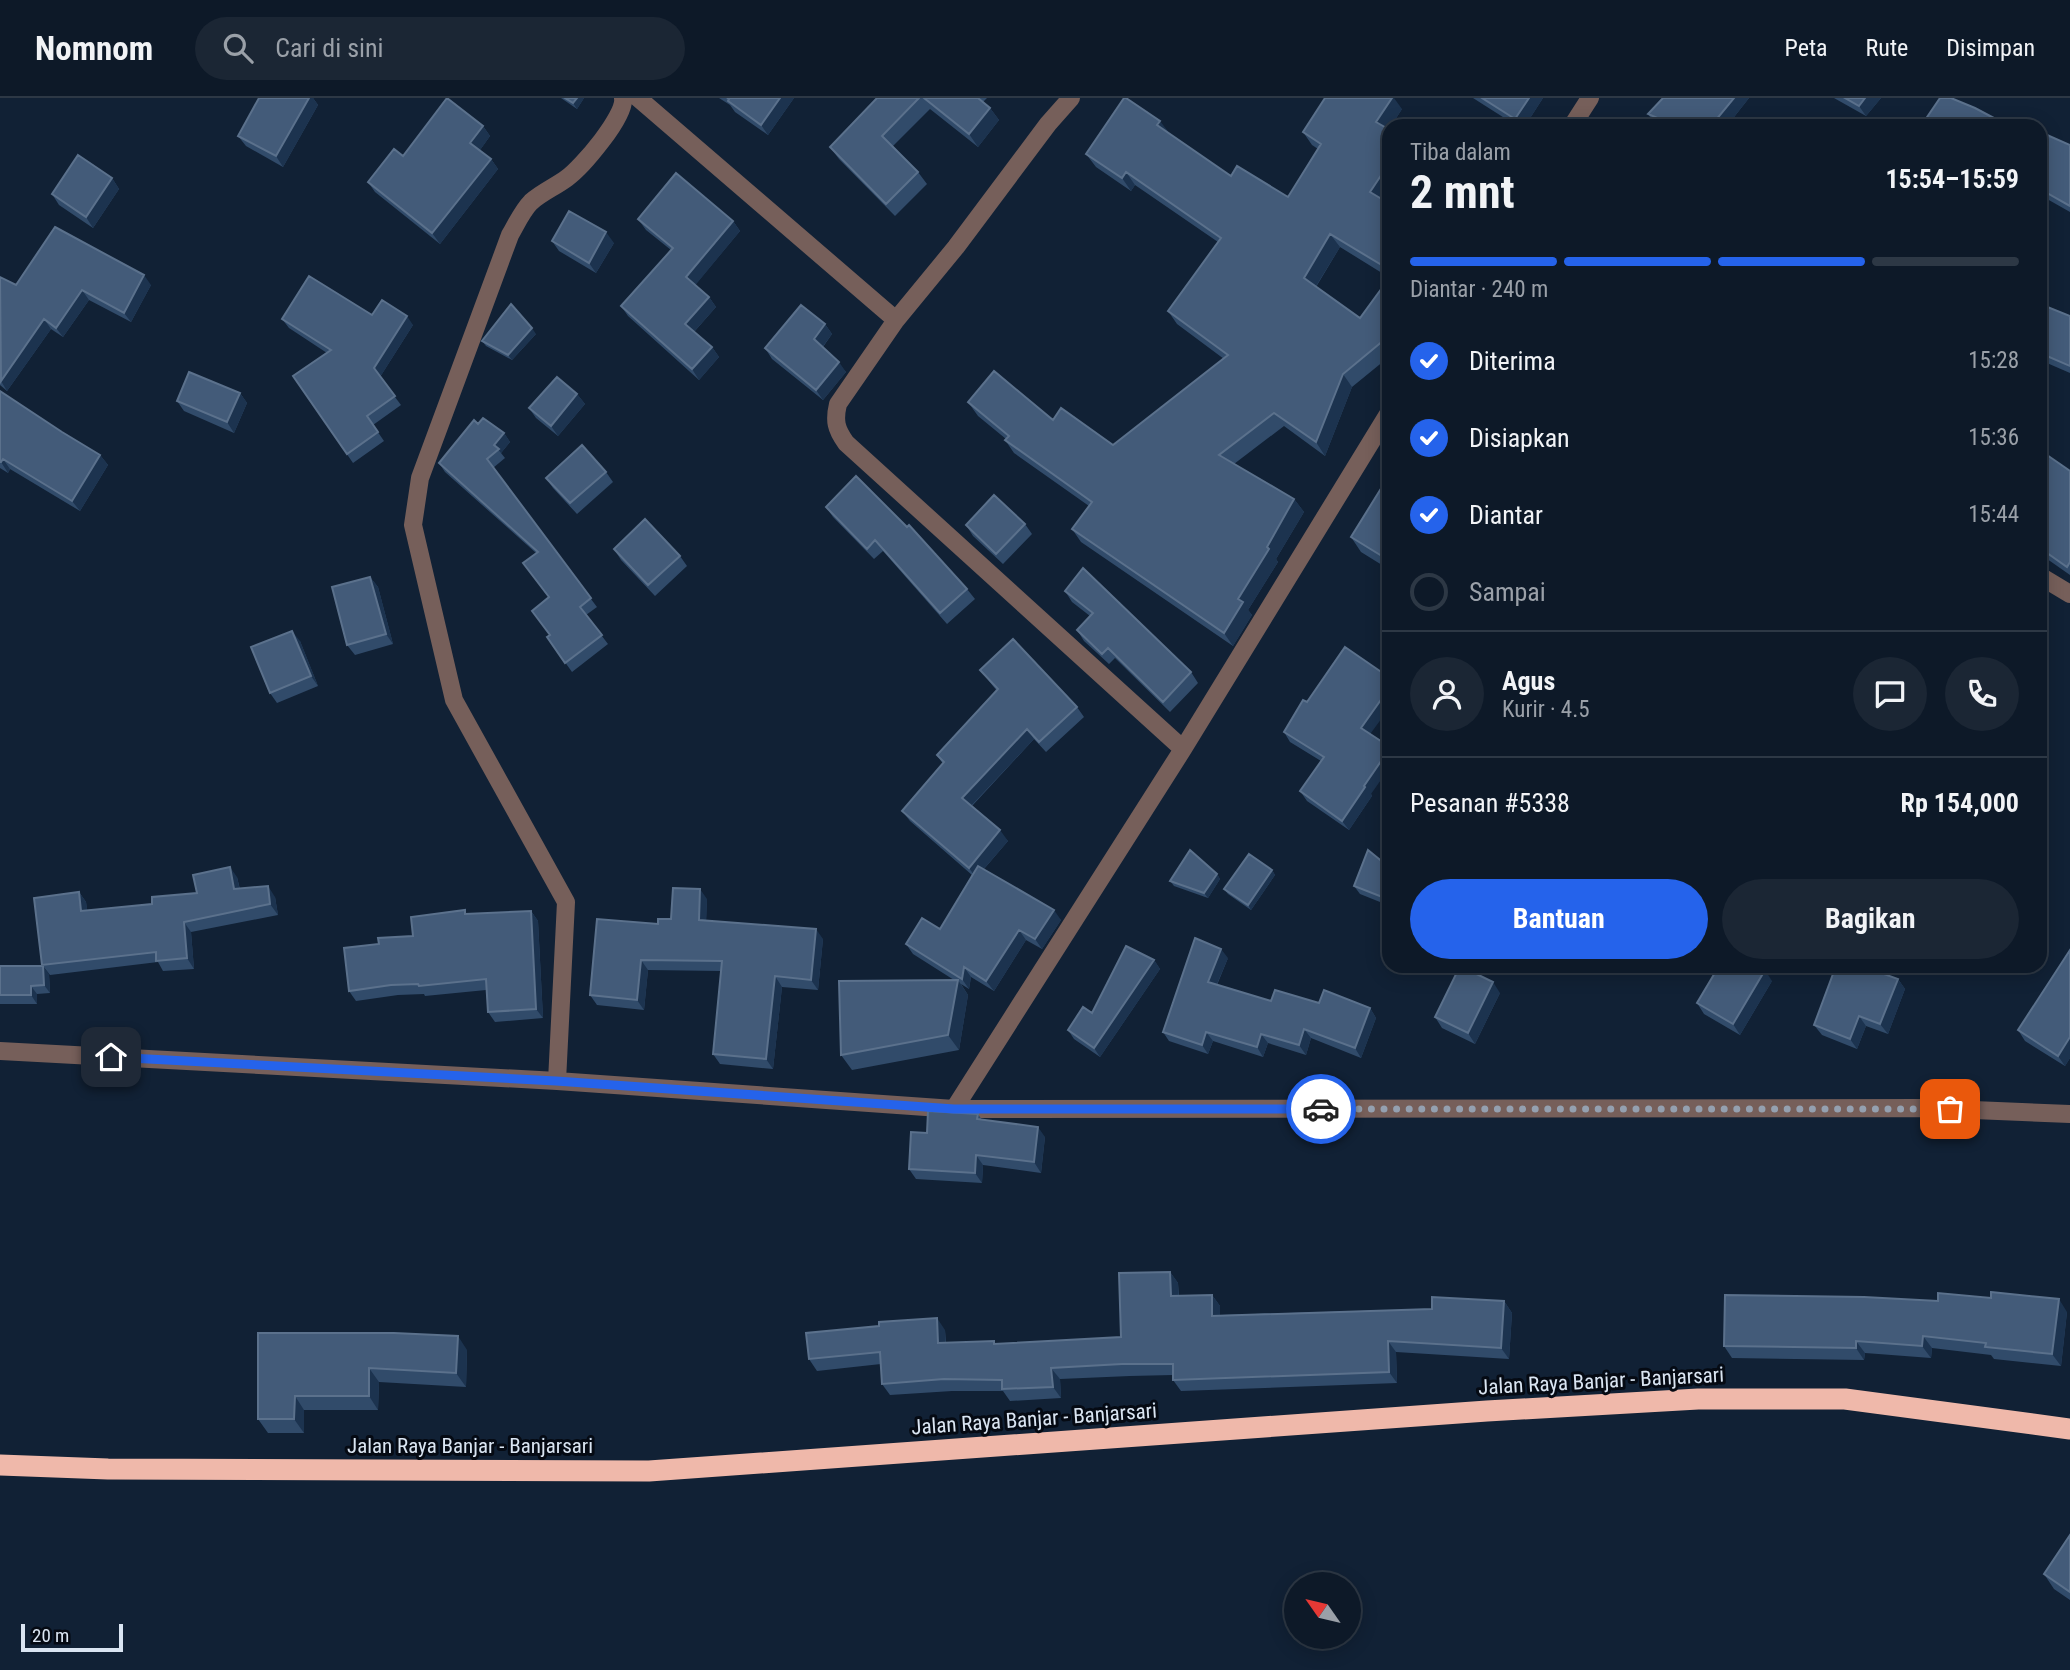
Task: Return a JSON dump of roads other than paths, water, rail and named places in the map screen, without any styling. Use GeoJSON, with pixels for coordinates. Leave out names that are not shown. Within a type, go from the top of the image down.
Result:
{"type":"FeatureCollection","features":[{"type":"Feature","properties":{"kind":"highway","name":"Jalan Raya Banjar - Banjarsari"},"geometry":{"type":"LineString","coordinates":[[0,1465],[108,1469],[649,1471],[1486,1411],[1698,1399],[1845,1399],[2070,1429]]}},
{"type":"Feature","properties":{"kind":"street"},"geometry":{"type":"LineString","coordinates":[[556,1081],[566,902],[454,700],[412,525],[420,478],[510,235],[527,205],[582,165],[613,125],[624,104],[623,98]]}},
{"type":"Feature","properties":{"kind":"street"},"geometry":{"type":"LineString","coordinates":[[638,98],[896,320]]}},
{"type":"Feature","properties":{"kind":"street"},"geometry":{"type":"LineString","coordinates":[[1071,98],[896,320],[838,404],[835,420],[838,432],[846,443],[1183,749]]}},
{"type":"Feature","properties":{"kind":"street"},"geometry":{"type":"LineString","coordinates":[[1576,119],[1590,98]]}},
{"type":"Feature","properties":{"kind":"street"},"geometry":{"type":"LineString","coordinates":[[954,1109],[1183,749],[1382,424]]}},
{"type":"Feature","properties":{"kind":"street"},"geometry":{"type":"LineString","coordinates":[[2047,580],[2070,594]]}},
{"type":"Feature","properties":{"kind":"street"},"geometry":{"type":"LineString","coordinates":[[0,1051],[556,1081],[954,1109],[1925,1108],[2070,1114]]}}]}
